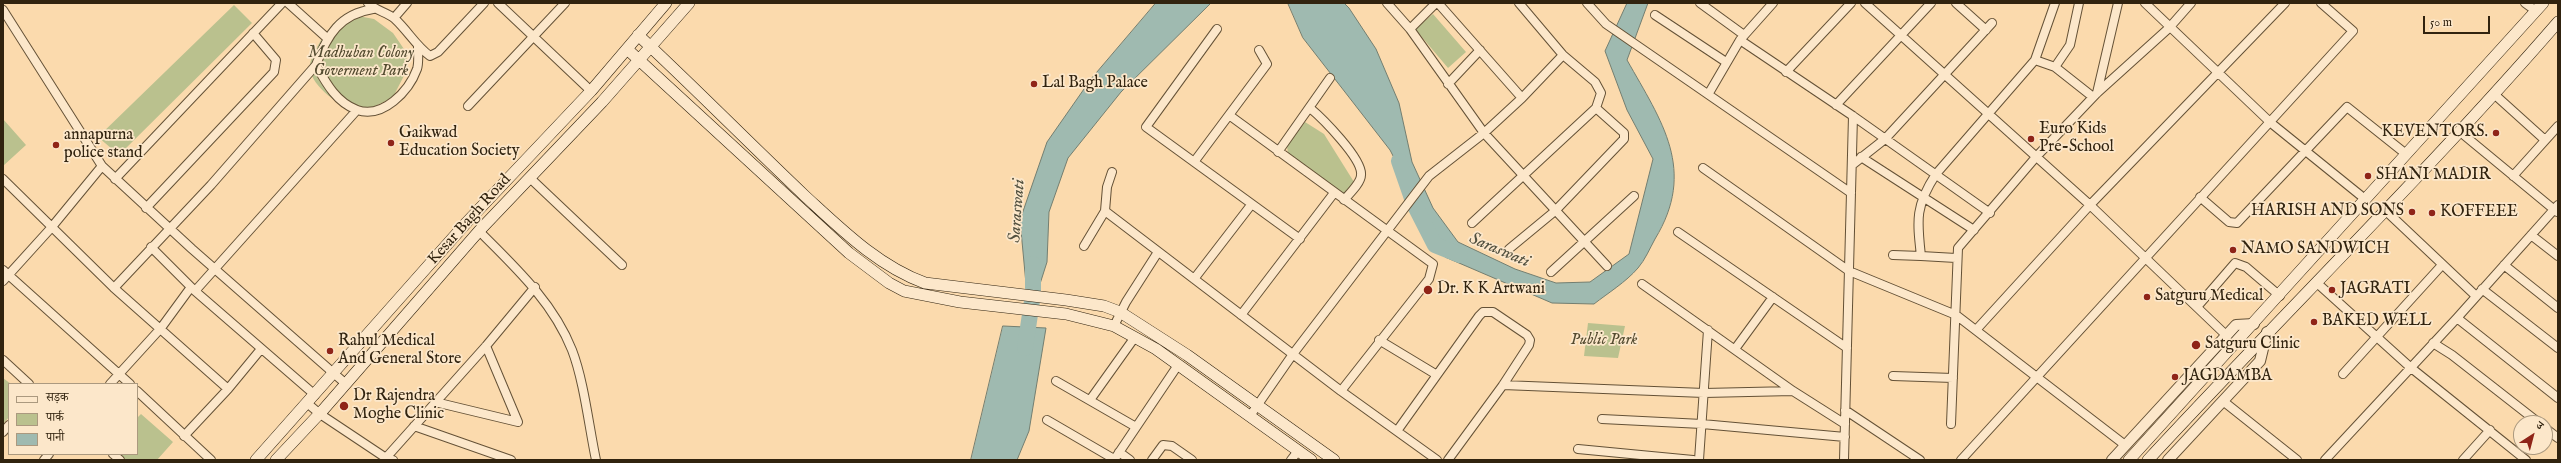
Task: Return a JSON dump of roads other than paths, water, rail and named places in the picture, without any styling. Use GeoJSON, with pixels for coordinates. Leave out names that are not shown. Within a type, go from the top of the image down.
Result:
{"type":"FeatureCollection","features":[{"type":"Feature","properties":{"kind":"main road","name":"Kesar Bagh Road"},"geometry":{"type":"LineString","coordinates":[[256,460],[334,374],[467,222],[591,91],[666,3]]}},
{"type":"Feature","properties":{"kind":"main road","name":"Kesar Bagh Road"},"geometry":{"type":"LineString","coordinates":[[276,460],[320,414],[479,230],[640,61],[689,3]]}},
{"type":"Feature","properties":{"kind":"main road"},"geometry":{"type":"LineString","coordinates":[[2129,460],[2280,296],[2365,199],[2540,7]]}},
{"type":"Feature","properties":{"kind":"main road"},"geometry":{"type":"LineString","coordinates":[[2148,460],[2253,346],[2317,283],[2386,211],[2558,22]]}},
{"type":"Feature","properties":{"kind":"main road"},"geometry":{"type":"LineString","coordinates":[[638,35],[676,73],[845,232],[889,266],[905,276],[925,283],[1066,300],[1104,306],[1120,312],[1187,355],[1334,460]]}},
{"type":"Feature","properties":{"kind":"main road"},"geometry":{"type":"LineString","coordinates":[[627,49],[849,253],[889,283],[904,291],[922,296],[960,302],[1066,314],[1114,326],[1135,337],[1178,365],[1311,460]]}},
{"type":"Feature","properties":{"kind":"street"},"geometry":{"type":"LineString","coordinates":[[115,179],[282,3]]}},
{"type":"Feature","properties":{"kind":"street"},"geometry":{"type":"LineString","coordinates":[[288,3],[328,39]]}},
{"type":"Feature","properties":{"kind":"street"},"geometry":{"type":"LineString","coordinates":[[394,18],[407,3]]}},
{"type":"Feature","properties":{"kind":"street"},"geometry":{"type":"LineString","coordinates":[[114,288],[211,185],[316,65],[328,39],[338,24],[358,11],[371,6],[394,18],[418,47],[430,56],[438,52],[484,3]]}},
{"type":"Feature","properties":{"kind":"street"},"geometry":{"type":"LineString","coordinates":[[498,3],[591,91]]}},
{"type":"Feature","properties":{"kind":"street"},"geometry":{"type":"LineString","coordinates":[[468,106],[535,37],[565,3]]}},
{"type":"Feature","properties":{"kind":"street"},"geometry":{"type":"LineString","coordinates":[[1387,3],[1410,29],[1484,133],[1607,266]]}},
{"type":"Feature","properties":{"kind":"street"},"geometry":{"type":"LineString","coordinates":[[1410,29],[1437,3],[1522,98]]}},
{"type":"Feature","properties":{"kind":"street"},"geometry":{"type":"LineString","coordinates":[[1472,223],[1596,108],[1602,93],[1599,88],[1563,55],[1519,3]]}},
{"type":"Feature","properties":{"kind":"street"},"geometry":{"type":"LineString","coordinates":[[1587,3],[1606,24],[1709,93],[1851,193]]}},
{"type":"Feature","properties":{"kind":"street"},"geometry":{"type":"LineString","coordinates":[[1700,3],[1786,72],[1853,116],[1990,213]]}},
{"type":"Feature","properties":{"kind":"street"},"geometry":{"type":"LineString","coordinates":[[1786,72],[1851,3]]}},
{"type":"Feature","properties":{"kind":"street"},"geometry":{"type":"LineString","coordinates":[[1865,3],[1944,76],[2090,204],[2147,257],[2227,336]]}},
{"type":"Feature","properties":{"kind":"street"},"geometry":{"type":"LineString","coordinates":[[1836,105],[1931,3]]}},
{"type":"Feature","properties":{"kind":"street"},"geometry":{"type":"LineString","coordinates":[[1956,3],[1986,30]]}},
{"type":"Feature","properties":{"kind":"street"},"geometry":{"type":"LineString","coordinates":[[1921,256],[1918,209],[1923,198],[1936,174],[2036,60],[2055,3]]}},
{"type":"Feature","properties":{"kind":"street"},"geometry":{"type":"LineString","coordinates":[[2055,67],[2070,45],[2079,3]]}},
{"type":"Feature","properties":{"kind":"street"},"geometry":{"type":"LineString","coordinates":[[2095,95],[2118,3]]}},
{"type":"Feature","properties":{"kind":"street"},"geometry":{"type":"LineString","coordinates":[[2145,3],[2169,28],[2271,123],[2365,199]]}},
{"type":"Feature","properties":{"kind":"street"},"geometry":{"type":"LineString","coordinates":[[1951,424],[1956,315],[1956,258],[1958,248],[1990,213],[2036,157],[2095,95],[2169,28],[2191,3]]}},
{"type":"Feature","properties":{"kind":"street"},"geometry":{"type":"LineString","coordinates":[[1976,330],[2090,204],[2218,74],[2285,3]]}},
{"type":"Feature","properties":{"kind":"street"},"geometry":{"type":"LineString","coordinates":[[1962,460],[2037,380],[2200,197],[2271,123],[2353,31],[2321,3]]}},
{"type":"Feature","properties":{"kind":"street"},"geometry":{"type":"LineString","coordinates":[[2524,3],[2540,7]]}},
{"type":"Feature","properties":{"kind":"street"},"geometry":{"type":"LineString","coordinates":[[1709,93],[1726,62],[1742,38],[1769,4]]}},
{"type":"Feature","properties":{"kind":"street"},"geometry":{"type":"LineString","coordinates":[[3,10],[102,166],[169,229],[346,384]]}},
{"type":"Feature","properties":{"kind":"street"},"geometry":{"type":"LineString","coordinates":[[1655,14],[1726,62]]}},
{"type":"Feature","properties":{"kind":"street"},"geometry":{"type":"LineString","coordinates":[[1852,165],[1885,139],[1992,24]]}},
{"type":"Feature","properties":{"kind":"street"},"geometry":{"type":"LineString","coordinates":[[1216,29],[1146,127],[1251,205],[1300,239]]}},
{"type":"Feature","properties":{"kind":"street"},"geometry":{"type":"LineString","coordinates":[[146,208],[274,72],[276,60],[253,33]]}},
{"type":"Feature","properties":{"kind":"street"},"geometry":{"type":"LineString","coordinates":[[316,65],[332,93],[357,110],[379,110],[403,94],[418,68],[418,47]]}},
{"type":"Feature","properties":{"kind":"street"},"geometry":{"type":"LineString","coordinates":[[1194,162],[1267,64],[1259,50]]}},
{"type":"Feature","properties":{"kind":"street"},"geometry":{"type":"LineString","coordinates":[[1448,84],[1480,50]]}},
{"type":"Feature","properties":{"kind":"street"},"geometry":{"type":"LineString","coordinates":[[1250,416],[1293,354],[1429,176],[1484,133],[1522,98],[1563,55]]}},
{"type":"Feature","properties":{"kind":"street"},"geometry":{"type":"LineString","coordinates":[[2036,60],[2047,62],[2095,95]]}},
{"type":"Feature","properties":{"kind":"street"},"geometry":{"type":"LineString","coordinates":[[1278,152],[1330,78]]}},
{"type":"Feature","properties":{"kind":"street"},"geometry":{"type":"LineString","coordinates":[[2494,94],[2545,140]]}},
{"type":"Feature","properties":{"kind":"street"},"geometry":{"type":"LineString","coordinates":[[2200,197],[2229,222],[2237,223],[2306,152],[2343,109],[2347,107],[2406,154]]}},
{"type":"Feature","properties":{"kind":"street"},"geometry":{"type":"LineString","coordinates":[[1310,108],[1334,130],[1360,170],[1360,179],[1344,200]]}},
{"type":"Feature","properties":{"kind":"street"},"geometry":{"type":"LineString","coordinates":[[1509,250],[1555,211],[1624,139],[1624,133],[1596,108]]}},
{"type":"Feature","properties":{"kind":"street"},"geometry":{"type":"LineString","coordinates":[[111,383],[161,328],[193,289],[214,269],[357,110]]}},
{"type":"Feature","properties":{"kind":"street"},"geometry":{"type":"LineString","coordinates":[[1229,115],[1387,232],[1433,264],[1429,279],[1379,340],[1341,391]]}},
{"type":"Feature","properties":{"kind":"street"},"geometry":{"type":"LineString","coordinates":[[1844,460],[1853,116]]}},
{"type":"Feature","properties":{"kind":"street"},"geometry":{"type":"LineString","coordinates":[[2513,176],[2558,126]]}},
{"type":"Feature","properties":{"kind":"street"},"geometry":{"type":"LineString","coordinates":[[2325,460],[2457,318],[2531,235],[2557,209],[2513,176],[2459,131]]}},
{"type":"Feature","properties":{"kind":"street"},"geometry":{"type":"LineString","coordinates":[[1861,157],[1974,230]]}},
{"type":"Feature","properties":{"kind":"street"},"geometry":{"type":"LineString","coordinates":[[102,166],[52,228],[5,275],[129,383]]}},
{"type":"Feature","properties":{"kind":"street"},"geometry":{"type":"LineString","coordinates":[[1703,168],[1849,271],[1956,315],[2037,380],[2126,445]]}},
{"type":"Feature","properties":{"kind":"street"},"geometry":{"type":"LineString","coordinates":[[1084,246],[1105,211],[1107,187],[1112,172]]}},
{"type":"Feature","properties":{"kind":"street"},"geometry":{"type":"LineString","coordinates":[[530,178],[622,265]]}},
{"type":"Feature","properties":{"kind":"street"},"geometry":{"type":"LineString","coordinates":[[3,179],[114,288],[161,328],[228,389]]}},
{"type":"Feature","properties":{"kind":"street"},"geometry":{"type":"LineString","coordinates":[[1241,315],[1334,193]]}},
{"type":"Feature","properties":{"kind":"street"},"geometry":{"type":"LineString","coordinates":[[1552,272],[1634,196]]}},
{"type":"Feature","properties":{"kind":"street"},"geometry":{"type":"LineString","coordinates":[[1194,279],[1251,205]]}},
{"type":"Feature","properties":{"kind":"street"},"geometry":{"type":"LineString","coordinates":[[1105,211],[1341,391],[1437,460]]}},
{"type":"Feature","properties":{"kind":"street"},"geometry":{"type":"LineString","coordinates":[[2386,211],[2476,296]]}},
{"type":"Feature","properties":{"kind":"street"},"geometry":{"type":"LineString","coordinates":[[479,230],[535,287],[557,320],[572,350],[596,460]]}},
{"type":"Feature","properties":{"kind":"street"},"geometry":{"type":"LineString","coordinates":[[1678,232],[1847,348]]}},
{"type":"Feature","properties":{"kind":"street"},"geometry":{"type":"LineString","coordinates":[[2531,235],[2558,256]]}},
{"type":"Feature","properties":{"kind":"street"},"geometry":{"type":"LineString","coordinates":[[151,247],[193,289],[260,349],[311,399],[320,414],[387,459],[435,402],[486,346],[535,287]]}},
{"type":"Feature","properties":{"kind":"street"},"geometry":{"type":"LineString","coordinates":[[1114,326],[1120,312],[1158,252]]}},
{"type":"Feature","properties":{"kind":"street"},"geometry":{"type":"LineString","coordinates":[[1893,255],[1956,258]]}},
{"type":"Feature","properties":{"kind":"street"},"geometry":{"type":"LineString","coordinates":[[2197,307],[2235,263],[2246,267],[2280,296]]}},
{"type":"Feature","properties":{"kind":"street"},"geometry":{"type":"LineString","coordinates":[[2343,374],[2442,265]]}},
{"type":"Feature","properties":{"kind":"street"},"geometry":{"type":"LineString","coordinates":[[2504,265],[2558,308]]}},
{"type":"Feature","properties":{"kind":"street"},"geometry":{"type":"LineString","coordinates":[[2317,283],[2376,338],[2410,367],[2526,460]]}},
{"type":"Feature","properties":{"kind":"street"},"geometry":{"type":"LineString","coordinates":[[1642,284],[1793,391],[1845,424]]}},
{"type":"Feature","properties":{"kind":"street"},"geometry":{"type":"LineString","coordinates":[[2482,289],[2558,348]]}},
{"type":"Feature","properties":{"kind":"street"},"geometry":{"type":"LineString","coordinates":[[1735,349],[1773,297]]}},
{"type":"Feature","properties":{"kind":"street"},"geometry":{"type":"LineString","coordinates":[[1397,431],[1479,316],[1489,310],[1527,335],[1530,340],[1528,350],[1448,460]]}},
{"type":"Feature","properties":{"kind":"street"},"geometry":{"type":"LineString","coordinates":[[2457,318],[2558,398]]}},
{"type":"Feature","properties":{"kind":"street"},"geometry":{"type":"LineString","coordinates":[[2112,460],[2236,325],[2254,324]]}},
{"type":"Feature","properties":{"kind":"street"},"geometry":{"type":"LineString","coordinates":[[1698,460],[1702,424],[1708,330]]}},
{"type":"Feature","properties":{"kind":"street"},"geometry":{"type":"LineString","coordinates":[[2168,460],[2260,361],[2267,332]]}},
{"type":"Feature","properties":{"kind":"street"},"geometry":{"type":"LineString","coordinates":[[1090,400],[1135,337]]}},
{"type":"Feature","properties":{"kind":"street"},"geometry":{"type":"LineString","coordinates":[[1379,340],[1437,375]]}},
{"type":"Feature","properties":{"kind":"street"},"geometry":{"type":"LineString","coordinates":[[2433,343],[2464,364],[2529,415]]}},
{"type":"Feature","properties":{"kind":"street"},"geometry":{"type":"LineString","coordinates":[[435,402],[518,422],[486,346]]}},
{"type":"Feature","properties":{"kind":"street"},"geometry":{"type":"LineString","coordinates":[[184,436],[228,389],[260,349]]}},
{"type":"Feature","properties":{"kind":"street"},"geometry":{"type":"LineString","coordinates":[[3,360],[28,383]]}},
{"type":"Feature","properties":{"kind":"street"},"geometry":{"type":"LineString","coordinates":[[1116,457],[1178,365]]}},
{"type":"Feature","properties":{"kind":"street"},"geometry":{"type":"LineString","coordinates":[[1893,376],[1953,378]]}},
{"type":"Feature","properties":{"kind":"street"},"geometry":{"type":"LineString","coordinates":[[1056,381],[1136,427]]}},
{"type":"Feature","properties":{"kind":"street"},"geometry":{"type":"LineString","coordinates":[[1503,385],[1704,393],[1793,391]]}},
{"type":"Feature","properties":{"kind":"street"},"geometry":{"type":"LineString","coordinates":[[138,392],[211,460]]}},
{"type":"Feature","properties":{"kind":"street"},"geometry":{"type":"LineString","coordinates":[[2223,401],[2297,460]]}},
{"type":"Feature","properties":{"kind":"street"},"geometry":{"type":"LineString","coordinates":[[1845,410],[1920,460]]}},
{"type":"Feature","properties":{"kind":"street"},"geometry":{"type":"LineString","coordinates":[[1602,419],[1702,424],[1845,436]]}},
{"type":"Feature","properties":{"kind":"street"},"geometry":{"type":"LineString","coordinates":[[1047,420],[1116,457],[1130,460]]}},
{"type":"Feature","properties":{"kind":"street"},"geometry":{"type":"LineString","coordinates":[[414,426],[511,460]]}},
{"type":"Feature","properties":{"kind":"street"},"geometry":{"type":"LineString","coordinates":[[2463,460],[2490,430]]}},
{"type":"Feature","properties":{"kind":"street"},"geometry":{"type":"LineString","coordinates":[[1152,460],[1163,445],[1172,446],[1192,460]]}},
{"type":"Feature","properties":{"kind":"street"},"geometry":{"type":"LineString","coordinates":[[1578,449],[1693,460]]}},
{"type":"Feature","properties":{"kind":"street"},"geometry":{"type":"LineString","coordinates":[[1291,460],[1298,451]]}},
{"type":"Feature","properties":{"kind":"water"},"geometry":{"type":"Polygon","coordinates":[[[1156,3],[1211,3],[1121,92],[1068,158],[1049,212],[1047,262],[1039,287],[1026,284],[1020,220],[1047,142],[1091,79],[1156,3]]]}},
{"type":"Feature","properties":{"kind":"water"},"geometry":{"type":"Polygon","coordinates":[[[1288,3],[1344,3],[1349,8],[1376,49],[1399,103],[1412,162],[1433,208],[1458,242],[1515,269],[1556,283],[1590,282],[1629,254],[1653,159],[1627,110],[1605,51],[1627,3],[1648,3],[1627,60],[1652,104],[1662,126],[1670,147],[1674,168],[1673,191],[1667,214],[1641,265],[1628,278],[1594,304],[1552,303],[1445,257],[1390,150],[1303,38],[1288,3]]]}},
{"type":"Feature","properties":{"kind":"water"},"geometry":{"type":"Polygon","coordinates":[[[1003,326],[1046,328],[1029,431],[1017,460],[971,460],[1003,326]]]}},
{"type":"Feature","properties":{"kind":"waterway","name":"Saraswati"},"geometry":{"type":"LineString","coordinates":[[1399,161],[1414,204],[1435,245],[1460,255]]}},
{"type":"Feature","properties":{"kind":"waterway","name":"Saraswati"},"geometry":{"type":"LineString","coordinates":[[1025,348],[1033,294],[1033,264]]}},
{"type":"Feature","properties":{"kind":"place","name":"Lal Bagh Palace"},"geometry":{"type":"Point","coordinates":[1034,84]}},
{"type":"Feature","properties":{"kind":"place","name":"KEVENTORS."},"geometry":{"type":"Point","coordinates":[2496,133]}},
{"type":"Feature","properties":{"kind":"place","name":"Euro Kids Pre-School"},"geometry":{"type":"Point","coordinates":[2031,139]}},
{"type":"Feature","properties":{"kind":"place","name":"Gaikwad Education Society"},"geometry":{"type":"Point","coordinates":[391,143]}},
{"type":"Feature","properties":{"kind":"place","name":"annapurna police stand"},"geometry":{"type":"Point","coordinates":[56,145]}},
{"type":"Feature","properties":{"kind":"place","name":"SHANI MADIR"},"geometry":{"type":"Point","coordinates":[2368,176]}},
{"type":"Feature","properties":{"kind":"place","name":"HARISH AND SONS"},"geometry":{"type":"Point","coordinates":[2412,212]}},
{"type":"Feature","properties":{"kind":"place","name":"KOFFEEE"},"geometry":{"type":"Point","coordinates":[2432,213]}},
{"type":"Feature","properties":{"kind":"place","name":"NAMO SANDWICH"},"geometry":{"type":"Point","coordinates":[2233,250]}},
{"type":"Feature","properties":{"kind":"place","name":"Dr. K K Artwani"},"geometry":{"type":"Point","coordinates":[1428,290]}},
{"type":"Feature","properties":{"kind":"place","name":"JAGRATI"},"geometry":{"type":"Point","coordinates":[2332,290]}},
{"type":"Feature","properties":{"kind":"place","name":"Satguru Medical"},"geometry":{"type":"Point","coordinates":[2147,297]}},
{"type":"Feature","properties":{"kind":"place","name":"BAKED WELL"},"geometry":{"type":"Point","coordinates":[2314,322]}},
{"type":"Feature","properties":{"kind":"place","name":"Satguru Clinic"},"geometry":{"type":"Point","coordinates":[2196,345]}},
{"type":"Feature","properties":{"kind":"place","name":"Rahul Medical And General Store"},"geometry":{"type":"Point","coordinates":[330,351]}},
{"type":"Feature","properties":{"kind":"place","name":"JAGDAMBA"},"geometry":{"type":"Point","coordinates":[2175,377]}},
{"type":"Feature","properties":{"kind":"place","name":"Dr Rajendra Moghe Clinic"},"geometry":{"type":"Point","coordinates":[344,406]}},
{"type":"Feature","properties":{"kind":"park label","name":"Madhuban Colony Goverment Park"},"geometry":{"type":"Point","coordinates":[361,63]}},
{"type":"Feature","properties":{"kind":"park label","name":"Public Park"},"geometry":{"type":"Point","coordinates":[1604,341]}}]}
